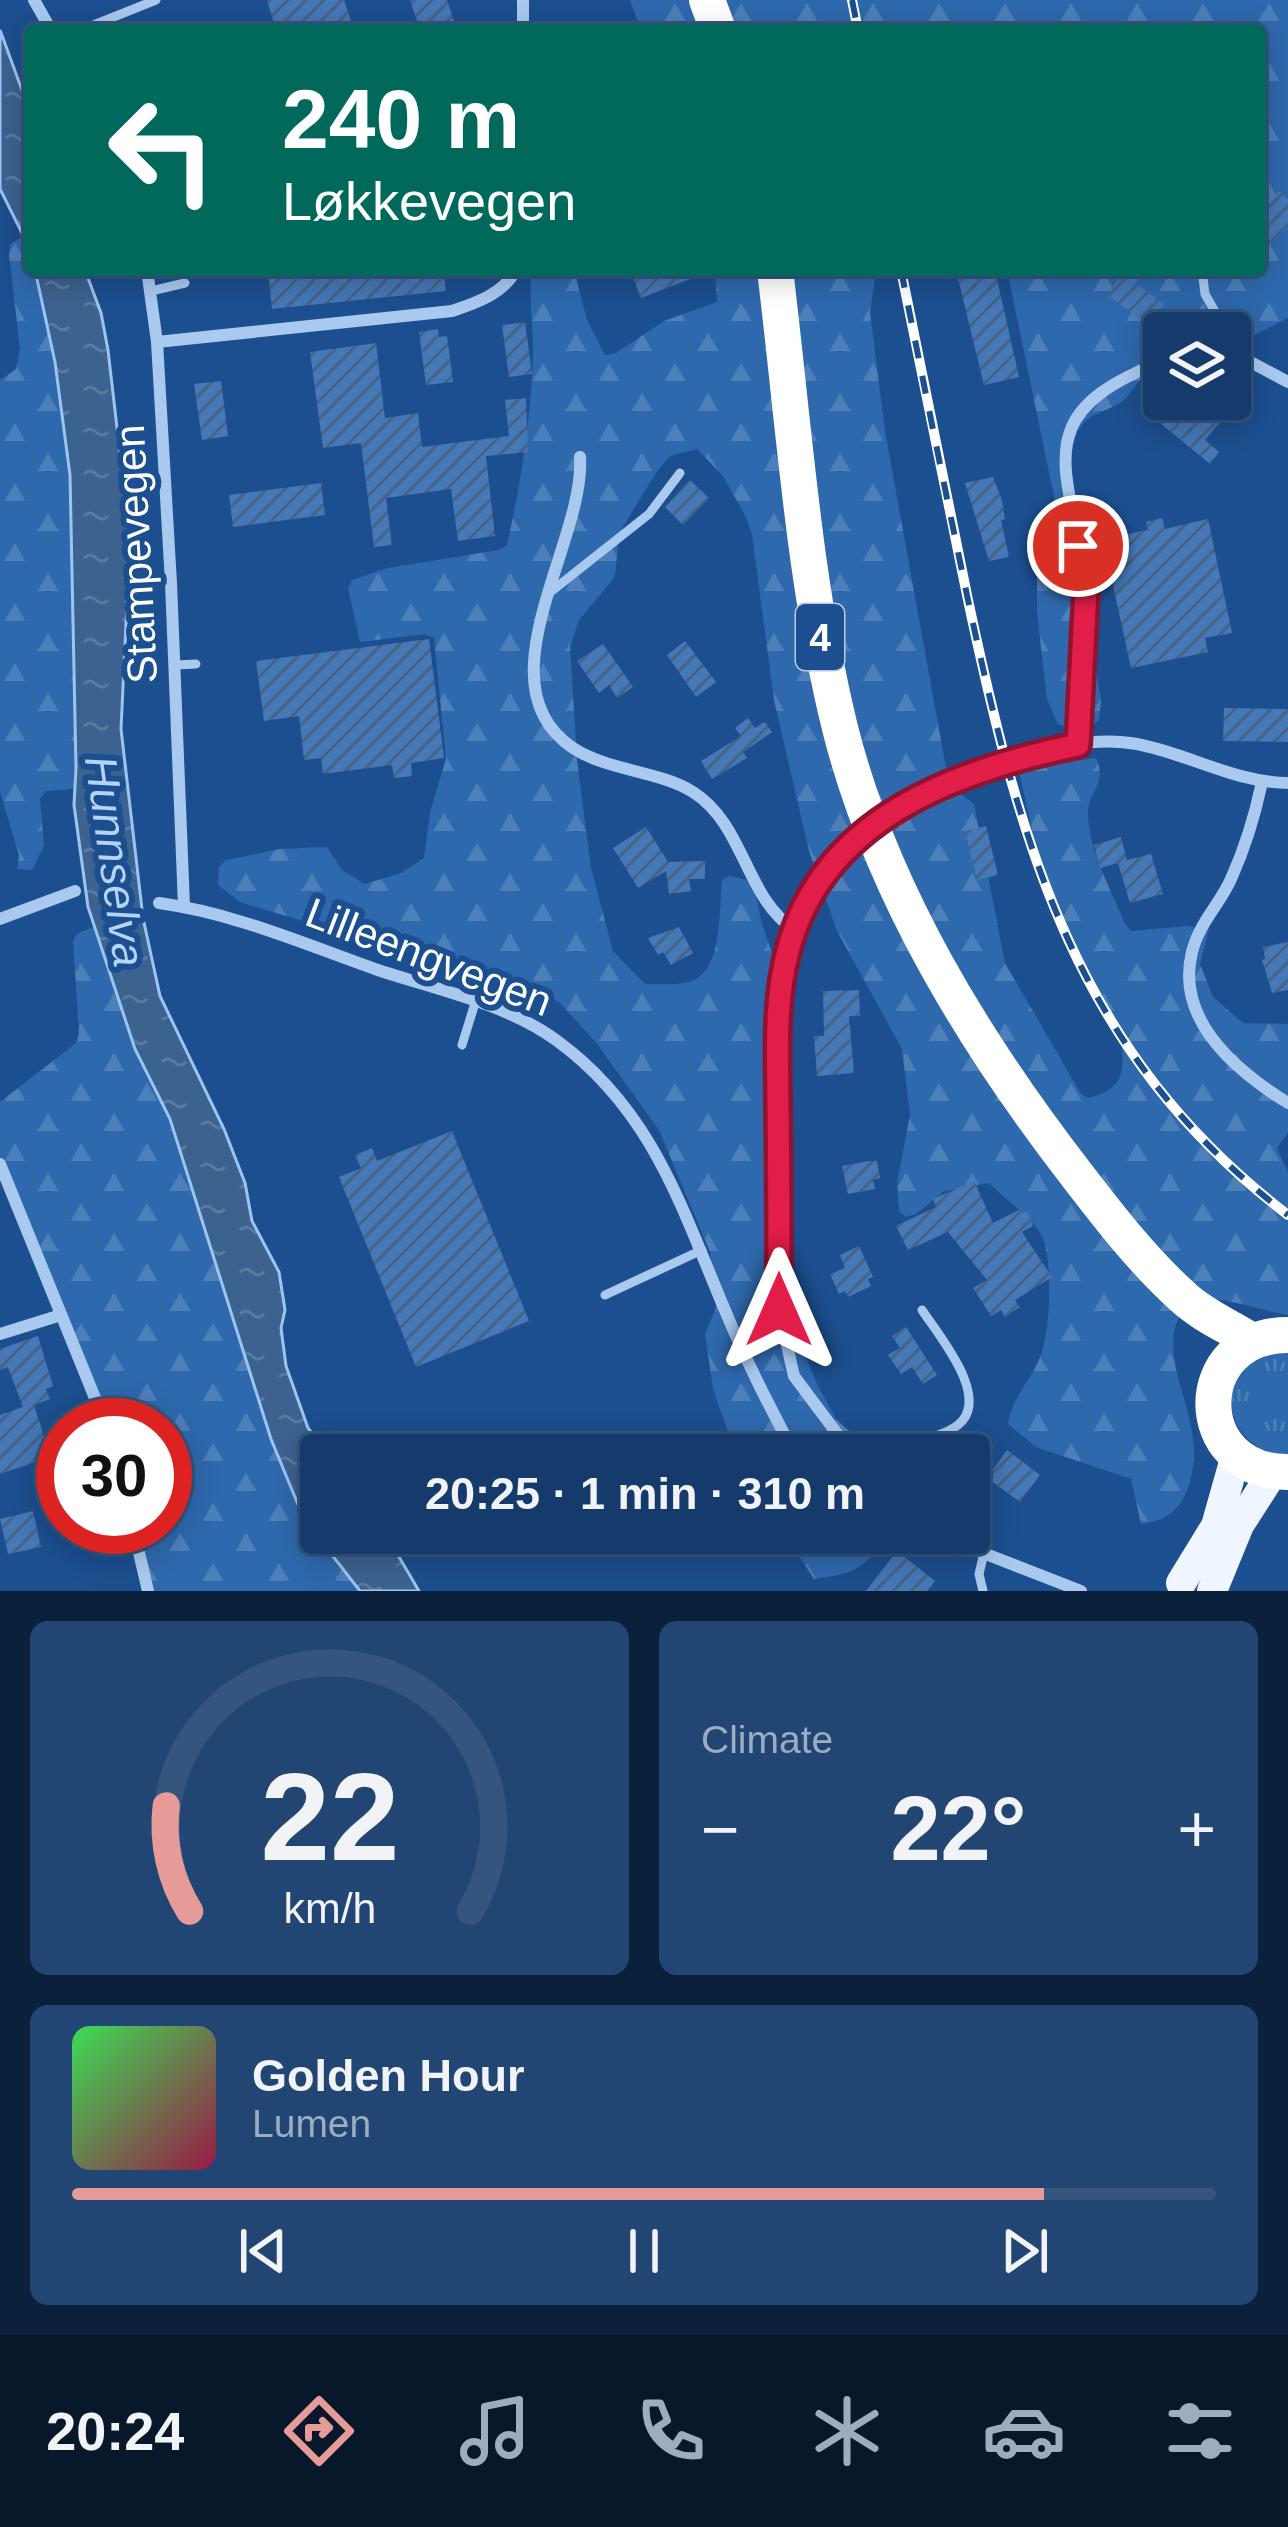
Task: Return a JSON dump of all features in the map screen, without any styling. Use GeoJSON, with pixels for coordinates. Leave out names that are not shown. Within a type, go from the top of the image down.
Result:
{"type":"FeatureCollection","features":[{"type":"Feature","properties":{"kind":"highway","name":"4"},"geometry":{"type":"LineString","coordinates":[[776,276],[818,624],[841,732],[875,833],[926,943],[1012,1088],[1105,1211],[1187,1301],[1220,1373]]}},
{"type":"Feature","properties":{"kind":"highway","name":"4"},"geometry":{"type":"LineString","coordinates":[[1187,1301],[1270,1338]]}},
{"type":"Feature","properties":{"kind":"highway","name":"4"},"geometry":{"type":"LineString","coordinates":[[1236,1456],[1224,1442],[1213,1408],[1220,1373],[1238,1349],[1270,1338]]}},
{"type":"Feature","properties":{"kind":"highway"},"geometry":{"type":"LineString","coordinates":[[1236,1456],[1281,1472]]}},
{"type":"Feature","properties":{"kind":"main road"},"geometry":{"type":"LineString","coordinates":[[1189,1589],[1216,1526],[1236,1456]]}},
{"type":"Feature","properties":{"kind":"main road"},"geometry":{"type":"LineString","coordinates":[[1189,1589],[1281,1472]]}},
{"type":"Feature","properties":{"kind":"street","name":"Stampevegen"},"geometry":{"type":"LineString","coordinates":[[148,276],[157,342],[176,665],[184,906]]}},
{"type":"Feature","properties":{"kind":"street"},"geometry":{"type":"LineString","coordinates":[[157,342],[452,311],[481,301],[512,276]]}},
{"type":"Feature","properties":{"kind":"street"},"geometry":{"type":"LineString","coordinates":[[1251,357],[1288,382]]}},
{"type":"Feature","properties":{"kind":"street"},"geometry":{"type":"LineString","coordinates":[[1078,745],[1086,590],[1063,458],[1078,411],[1127,375],[1143,369]]}},
{"type":"Feature","properties":{"kind":"street"},"geometry":{"type":"LineString","coordinates":[[580,458],[582,484],[574,517],[544,598],[535,668],[538,705],[552,732],[577,751],[693,791],[729,826],[773,914],[795,930]]}},
{"type":"Feature","properties":{"kind":"street"},"geometry":{"type":"LineString","coordinates":[[837,1434],[794,1376],[779,1310],[777,1024],[783,974],[812,893],[866,829],[922,794],[1021,757],[1078,745],[1134,743],[1262,782],[1288,783]]}},
{"type":"Feature","properties":{"kind":"street"},"geometry":{"type":"LineString","coordinates":[[1262,782],[1244,848],[1193,949],[1188,982],[1194,1008],[1232,1063],[1288,1103]]}},
{"type":"Feature","properties":{"kind":"street"},"geometry":{"type":"LineString","coordinates":[[0,920],[75,890]]}},
{"type":"Feature","properties":{"kind":"street","name":"Lilleengvegen"},"geometry":{"type":"LineString","coordinates":[[160,903],[184,906],[475,1003],[553,1037],[632,1114],[660,1157],[727,1316],[785,1434]]}},
{"type":"Feature","properties":{"kind":"street"},"geometry":{"type":"LineString","coordinates":[[0,1164],[95,1398]]}},
{"type":"Feature","properties":{"kind":"street"},"geometry":{"type":"LineString","coordinates":[[0,1334],[61,1315]]}},
{"type":"Feature","properties":{"kind":"street"},"geometry":{"type":"LineString","coordinates":[[139,1554],[148,1591]]}},
{"type":"Feature","properties":{"kind":"street"},"geometry":{"type":"LineString","coordinates":[[987,1554],[1081,1591]]}},
{"type":"Feature","properties":{"kind":"lane"},"geometry":{"type":"LineString","coordinates":[[96,24],[156,0]]}},
{"type":"Feature","properties":{"kind":"lane"},"geometry":{"type":"LineString","coordinates":[[1203,276],[1214,312]]}},
{"type":"Feature","properties":{"kind":"lane"},"geometry":{"type":"LineString","coordinates":[[151,291],[185,283]]}},
{"type":"Feature","properties":{"kind":"lane"},"geometry":{"type":"LineString","coordinates":[[544,598],[650,514],[680,473]]}},
{"type":"Feature","properties":{"kind":"lane"},"geometry":{"type":"LineString","coordinates":[[176,665],[196,664]]}},
{"type":"Feature","properties":{"kind":"lane"},"geometry":{"type":"LineString","coordinates":[[462,1045],[475,1003]]}},
{"type":"Feature","properties":{"kind":"lane"},"geometry":{"type":"LineString","coordinates":[[605,1295],[702,1250]]}},
{"type":"Feature","properties":{"kind":"lane"},"geometry":{"type":"LineString","coordinates":[[922,1310],[970,1396],[960,1424],[939,1434]]}},
{"type":"Feature","properties":{"kind":"lane"},"geometry":{"type":"LineString","coordinates":[[983,1591],[984,1554]]}},
{"type":"Feature","properties":{"kind":"green space"},"geometry":{"type":"Polygon","coordinates":[[[630,0],[1288,0],[1288,318],[1251,336],[1251,312],[1143,312],[1143,376],[1124,399],[1089,418],[1076,435],[1071,457],[1074,524],[1101,700],[1099,719],[1093,726],[1075,729],[1058,724],[1047,699],[1037,612],[1037,556],[1055,501],[1008,276],[1266,276],[1266,24],[639,24],[630,0]]]}},
{"type":"Feature","properties":{"kind":"green space"},"geometry":{"type":"Polygon","coordinates":[[[24,236],[24,276],[36,276],[55,362],[70,475],[74,789],[46,791],[40,799],[44,846],[32,870],[17,869],[19,855],[0,792],[0,380],[16,369],[20,348],[10,244],[24,236]]]}},
{"type":"Feature","properties":{"kind":"green space"},"geometry":{"type":"Polygon","coordinates":[[[532,276],[576,276],[587,320],[605,355],[616,353],[664,321],[717,302],[715,276],[875,276],[870,312],[885,431],[946,768],[960,793],[974,804],[1005,963],[1081,1094],[1089,1098],[1115,1085],[1121,1072],[1121,1044],[1044,885],[1020,775],[1024,767],[1096,758],[1100,775],[1089,805],[1089,827],[1125,924],[1131,931],[1209,929],[1200,964],[1213,997],[1243,1023],[1288,1024],[1288,1133],[1277,1148],[1288,1172],[1288,1315],[1215,1299],[1190,1299],[1185,1307],[1175,1328],[1173,1351],[1191,1425],[1193,1466],[1184,1496],[1164,1517],[1141,1524],[1131,1479],[1036,1447],[1008,1424],[1040,1358],[1047,1324],[1048,1260],[1033,1223],[989,1183],[944,1191],[916,1214],[906,1217],[899,1211],[897,1183],[910,1115],[902,1049],[837,931],[809,851],[774,700],[746,517],[723,476],[697,449],[670,456],[658,470],[619,533],[615,577],[579,620],[570,646],[577,760],[591,868],[613,951],[645,984],[683,983],[703,973],[715,950],[722,880],[729,876],[754,887],[787,996],[793,1325],[836,1419],[853,1434],[729,1434],[713,1389],[705,1334],[716,1308],[710,1252],[659,1130],[598,1045],[560,1003],[508,980],[444,970],[401,951],[240,902],[218,885],[219,867],[226,860],[280,849],[327,847],[342,870],[365,884],[401,873],[424,858],[430,812],[446,759],[434,638],[425,634],[360,642],[348,588],[352,580],[388,568],[507,545],[521,475],[533,356],[532,276]]]}},
{"type":"Feature","properties":{"kind":"green space"},"geometry":{"type":"Polygon","coordinates":[[[94,927],[135,1049],[170,1119],[271,1439],[300,1509],[300,1554],[331,1554],[360,1591],[149,1591],[136,1554],[192,1554],[192,1398],[88,1398],[0,1177],[0,1102],[76,1043],[79,1034],[73,940],[94,927]]]}},
{"type":"Feature","properties":{"kind":"green space"},"geometry":{"type":"Polygon","coordinates":[[[1288,1353],[1288,1454],[1253,1444],[1241,1431],[1231,1398],[1244,1368],[1263,1356],[1288,1353]]]}},
{"type":"Feature","properties":{"kind":"green space"},"geometry":{"type":"Polygon","coordinates":[[[798,1554],[873,1554],[859,1567],[814,1579],[798,1554]]]}},
{"type":"Feature","properties":{"kind":"water"},"geometry":{"type":"Polygon","coordinates":[[[0,30],[24,96],[24,237],[0,189],[0,30]]]}},
{"type":"Feature","properties":{"kind":"water","name":"Hunnselva"},"geometry":{"type":"Polygon","coordinates":[[[36,276],[87,276],[101,313],[130,540],[121,729],[143,918],[160,996],[224,1129],[245,1183],[252,1221],[279,1272],[286,1366],[313,1434],[300,1434],[300,1509],[271,1439],[170,1119],[135,1049],[88,907],[74,805],[70,475],[55,362],[36,276]]]}},
{"type":"Feature","properties":{"kind":"water"},"geometry":{"type":"Polygon","coordinates":[[[331,1554],[397,1554],[419,1591],[360,1591],[331,1554]]]}},
{"type":"Feature","properties":{"kind":"building"},"geometry":{"type":"Polygon","coordinates":[[[267,0],[344,0],[352,24],[274,24],[267,0]]]}},
{"type":"Feature","properties":{"kind":"building"},"geometry":{"type":"Polygon","coordinates":[[[410,0],[447,0],[455,24],[418,24],[410,0]]]}},
{"type":"Feature","properties":{"kind":"building"},"geometry":{"type":"Polygon","coordinates":[[[1279,191],[1288,199],[1288,224],[1266,249],[1266,205],[1279,191]]]}},
{"type":"Feature","properties":{"kind":"building"},"geometry":{"type":"Polygon","coordinates":[[[444,276],[446,291],[272,309],[269,279],[444,276]]]}},
{"type":"Feature","properties":{"kind":"building"},"geometry":{"type":"Polygon","coordinates":[[[632,276],[698,276],[641,298],[632,276]]]}},
{"type":"Feature","properties":{"kind":"building"},"geometry":{"type":"Polygon","coordinates":[[[957,276],[996,276],[1019,377],[984,385],[957,276]]]}},
{"type":"Feature","properties":{"kind":"building"},"geometry":{"type":"Polygon","coordinates":[[[1120,276],[1140,276],[1135,283],[1164,304],[1158,312],[1143,312],[1143,321],[1107,295],[1120,276]]]}},
{"type":"Feature","properties":{"kind":"building"},"geometry":{"type":"Polygon","coordinates":[[[525,322],[532,374],[509,377],[502,325],[525,322]]]}},
{"type":"Feature","properties":{"kind":"building"},"geometry":{"type":"Polygon","coordinates":[[[438,329],[439,337],[447,336],[453,382],[426,385],[419,332],[438,329]]]}},
{"type":"Feature","properties":{"kind":"building"},"geometry":{"type":"Polygon","coordinates":[[[376,343],[385,418],[418,413],[422,447],[509,436],[505,400],[526,398],[528,452],[486,456],[495,536],[458,541],[451,489],[386,498],[392,545],[374,547],[361,443],[323,448],[310,352],[376,343]]]}},
{"type":"Feature","properties":{"kind":"building"},"geometry":{"type":"Polygon","coordinates":[[[221,381],[228,436],[202,440],[194,384],[221,381]]]}},
{"type":"Feature","properties":{"kind":"building"},"geometry":{"type":"Polygon","coordinates":[[[1157,420],[1222,420],[1205,440],[1219,452],[1210,464],[1157,420]]]}},
{"type":"Feature","properties":{"kind":"building"},"geometry":{"type":"Polygon","coordinates":[[[993,477],[1002,500],[1009,557],[989,561],[965,483],[993,477]]]}},
{"type":"Feature","properties":{"kind":"building"},"geometry":{"type":"Polygon","coordinates":[[[690,480],[709,498],[683,525],[665,507],[690,480]]]}},
{"type":"Feature","properties":{"kind":"building"},"geometry":{"type":"Polygon","coordinates":[[[321,483],[325,515],[233,527],[229,495],[321,483]]]}},
{"type":"Feature","properties":{"kind":"building"},"geometry":{"type":"Polygon","coordinates":[[[1162,518],[1165,529],[1208,519],[1232,633],[1205,638],[1208,652],[1131,668],[1103,539],[1148,530],[1146,522],[1162,518]]]}},
{"type":"Feature","properties":{"kind":"building"},"geometry":{"type":"Polygon","coordinates":[[[429,639],[444,758],[411,763],[412,776],[394,778],[392,765],[323,774],[321,758],[304,760],[299,716],[264,721],[256,661],[429,639]]]}},
{"type":"Feature","properties":{"kind":"building"},"geometry":{"type":"Polygon","coordinates":[[[685,641],[716,682],[696,697],[667,655],[685,641]]]}},
{"type":"Feature","properties":{"kind":"building"},"geometry":{"type":"Polygon","coordinates":[[[603,644],[633,687],[617,698],[609,685],[599,693],[577,661],[603,644]]]}},
{"type":"Feature","properties":{"kind":"building"},"geometry":{"type":"Polygon","coordinates":[[[1224,708],[1288,709],[1288,742],[1223,741],[1224,708]]]}},
{"type":"Feature","properties":{"kind":"building"},"geometry":{"type":"Polygon","coordinates":[[[748,718],[755,728],[765,722],[772,732],[743,752],[747,758],[712,779],[701,761],[741,736],[735,728],[748,718]]]}},
{"type":"Feature","properties":{"kind":"building"},"geometry":{"type":"Polygon","coordinates":[[[986,826],[998,875],[977,880],[965,831],[986,826]]]}},
{"type":"Feature","properties":{"kind":"building"},"geometry":{"type":"Polygon","coordinates":[[[646,827],[668,862],[705,861],[705,879],[689,879],[691,891],[669,894],[666,871],[638,888],[613,848],[646,827]]]}},
{"type":"Feature","properties":{"kind":"building"},"geometry":{"type":"Polygon","coordinates":[[[1121,837],[1127,860],[1151,854],[1163,894],[1130,903],[1118,863],[1100,868],[1094,845],[1121,837]]]}},
{"type":"Feature","properties":{"kind":"building"},"geometry":{"type":"Polygon","coordinates":[[[679,927],[693,953],[671,965],[648,938],[679,927]]]}},
{"type":"Feature","properties":{"kind":"building"},"geometry":{"type":"Polygon","coordinates":[[[1288,942],[1288,990],[1272,993],[1263,947],[1288,942]]]}},
{"type":"Feature","properties":{"kind":"building"},"geometry":{"type":"Polygon","coordinates":[[[859,990],[860,1016],[849,1016],[854,1073],[817,1076],[814,1036],[824,1036],[823,991],[859,990]]]}},
{"type":"Feature","properties":{"kind":"building"},"geometry":{"type":"Polygon","coordinates":[[[452,1131],[529,1321],[416,1367],[339,1177],[361,1168],[355,1155],[372,1148],[377,1161],[452,1131]]]}},
{"type":"Feature","properties":{"kind":"building"},"geometry":{"type":"Polygon","coordinates":[[[877,1161],[880,1178],[873,1180],[875,1189],[848,1194],[842,1166],[877,1161]]]}},
{"type":"Feature","properties":{"kind":"building"},"geometry":{"type":"Polygon","coordinates":[[[974,1181],[993,1223],[1021,1209],[1027,1211],[1033,1226],[1022,1232],[1052,1277],[1015,1300],[1020,1307],[1005,1317],[1001,1310],[991,1316],[973,1288],[987,1280],[948,1232],[908,1250],[896,1226],[936,1207],[933,1199],[974,1181]]]}},
{"type":"Feature","properties":{"kind":"building"},"geometry":{"type":"Polygon","coordinates":[[[859,1246],[873,1277],[868,1279],[871,1286],[848,1297],[845,1291],[839,1294],[830,1274],[845,1268],[840,1255],[859,1246]]]}},
{"type":"Feature","properties":{"kind":"building"},"geometry":{"type":"Polygon","coordinates":[[[906,1327],[937,1375],[923,1384],[912,1367],[901,1374],[888,1355],[900,1348],[892,1336],[906,1327]]]}},
{"type":"Feature","properties":{"kind":"building"},"geometry":{"type":"Polygon","coordinates":[[[38,1336],[53,1386],[46,1389],[50,1398],[36,1398],[34,1405],[36,1462],[0,1474],[0,1415],[23,1407],[8,1367],[0,1370],[0,1349],[38,1336]]]}},
{"type":"Feature","properties":{"kind":"building"},"geometry":{"type":"Polygon","coordinates":[[[1007,1450],[1040,1475],[1020,1502],[990,1480],[1007,1450]]]}},
{"type":"Feature","properties":{"kind":"building"},"geometry":{"type":"Polygon","coordinates":[[[33,1511],[36,1548],[8,1554],[0,1519],[33,1511]]]}},
{"type":"Feature","properties":{"kind":"building"},"geometry":{"type":"Polygon","coordinates":[[[895,1554],[935,1581],[927,1591],[866,1591],[895,1554]]]}},
{"type":"Feature","properties":{"kind":"railway"},"geometry":{"type":"LineString","coordinates":[[852,0],[857,24]]}},
{"type":"Feature","properties":{"kind":"railway"},"geometry":{"type":"LineString","coordinates":[[902,276],[988,691],[1037,861],[1068,940],[1108,1015],[1156,1086],[1216,1152],[1288,1215]]}},
{"type":"Feature","properties":{"kind":"route"},"geometry":{"type":"LineString","coordinates":[[779,1310],[777,1024],[795,930],[812,893],[836,860],[887,814],[958,779],[1021,757],[1078,745],[1086,590],[1078,546]]}}]}
